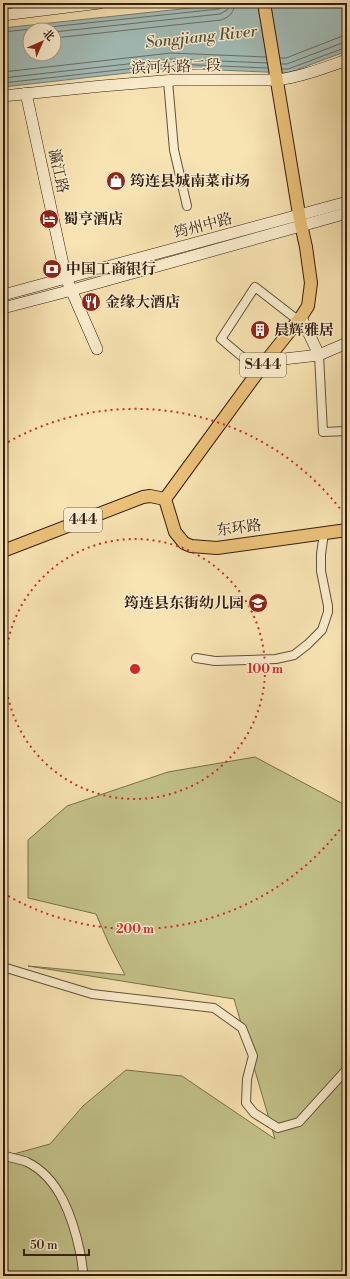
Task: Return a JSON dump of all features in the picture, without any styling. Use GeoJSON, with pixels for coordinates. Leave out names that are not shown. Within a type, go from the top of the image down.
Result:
{"type":"FeatureCollection","features":[{"type":"Feature","properties":{"kind":"main road","name":"S444"},"geometry":{"type":"LineString","coordinates":[[165,499],[263,366],[302,317],[308,306],[312,283],[300,221],[264,3]]}},
{"type":"Feature","properties":{"kind":"main road","name":"444"},"geometry":{"type":"LineString","coordinates":[[3,551],[143,497],[150,496],[165,499]]}},
{"type":"Feature","properties":{"kind":"main road","name":"东环路"},"geometry":{"type":"LineString","coordinates":[[165,499],[175,532],[184,542],[191,546],[217,548],[347,530]]}},
{"type":"Feature","properties":{"kind":"street"},"geometry":{"type":"LineString","coordinates":[[3,15],[63,5],[100,3]]}},
{"type":"Feature","properties":{"kind":"street","name":"滨河东路二段"},"geometry":{"type":"LineString","coordinates":[[3,96],[168,81],[287,79],[347,60]]}},
{"type":"Feature","properties":{"kind":"street"},"geometry":{"type":"LineString","coordinates":[[168,81],[174,150],[188,206]]}},
{"type":"Feature","properties":{"kind":"street","name":"瀛江路"},"geometry":{"type":"LineString","coordinates":[[26,93],[66,278],[97,349]]}},
{"type":"Feature","properties":{"kind":"street","name":"筠州中路"},"geometry":{"type":"LineString","coordinates":[[3,308],[72,290],[300,221],[347,202]]}},
{"type":"Feature","properties":{"kind":"street","name":"筠州中路"},"geometry":{"type":"LineString","coordinates":[[3,295],[66,278],[300,221],[347,213]]}},
{"type":"Feature","properties":{"kind":"street"},"geometry":{"type":"LineString","coordinates":[[347,343],[319,355],[263,366],[221,339],[255,287],[295,318],[302,317],[319,355],[323,432],[347,431]]}},
{"type":"Feature","properties":{"kind":"street"},"geometry":{"type":"LineString","coordinates":[[196,658],[215,661],[276,659],[294,655],[308,644],[322,630],[328,612],[321,571],[321,554],[324,533]]}},
{"type":"Feature","properties":{"kind":"street"},"geometry":{"type":"LineString","coordinates":[[3,967],[92,994],[214,1008],[242,1028],[253,1056],[247,1079],[246,1103],[254,1113],[278,1128],[298,1122],[347,1069]]}},
{"type":"Feature","properties":{"kind":"street"},"geometry":{"type":"LineString","coordinates":[[3,1155],[26,1162],[40,1171],[59,1193],[75,1230],[84,1276]]}},
{"type":"Feature","properties":{"kind":"green space"},"geometry":{"type":"Polygon","coordinates":[[[255,757],[347,806],[347,1276],[3,1276],[3,1157],[50,1144],[83,1106],[126,1070],[182,1076],[275,1139],[234,999],[28,966],[125,975],[96,914],[28,898],[28,840],[67,806],[168,772],[255,757]]]}},
{"type":"Feature","properties":{"kind":"water","name":"Songjiang River"},"geometry":{"type":"Polygon","coordinates":[[[237,3],[347,3],[347,51],[288,73],[172,68],[3,87],[3,28],[22,26],[22,62],[62,62],[62,22],[59,22],[237,3]]]}},
{"type":"Feature","properties":{"kind":"place","name":"筠连县城南菜市场"},"geometry":{"type":"Point","coordinates":[116,181]}},
{"type":"Feature","properties":{"kind":"place","name":"蜀亨酒店"},"geometry":{"type":"Point","coordinates":[49,219]}},
{"type":"Feature","properties":{"kind":"place","name":"中国工商银行"},"geometry":{"type":"Point","coordinates":[52,269]}},
{"type":"Feature","properties":{"kind":"place","name":"金缘大酒店"},"geometry":{"type":"Point","coordinates":[91,302]}},
{"type":"Feature","properties":{"kind":"place","name":"晨辉雅居"},"geometry":{"type":"Point","coordinates":[260,330]}},
{"type":"Feature","properties":{"kind":"place","name":"筠连县东街幼儿园"},"geometry":{"type":"Point","coordinates":[258,603]}}]}
